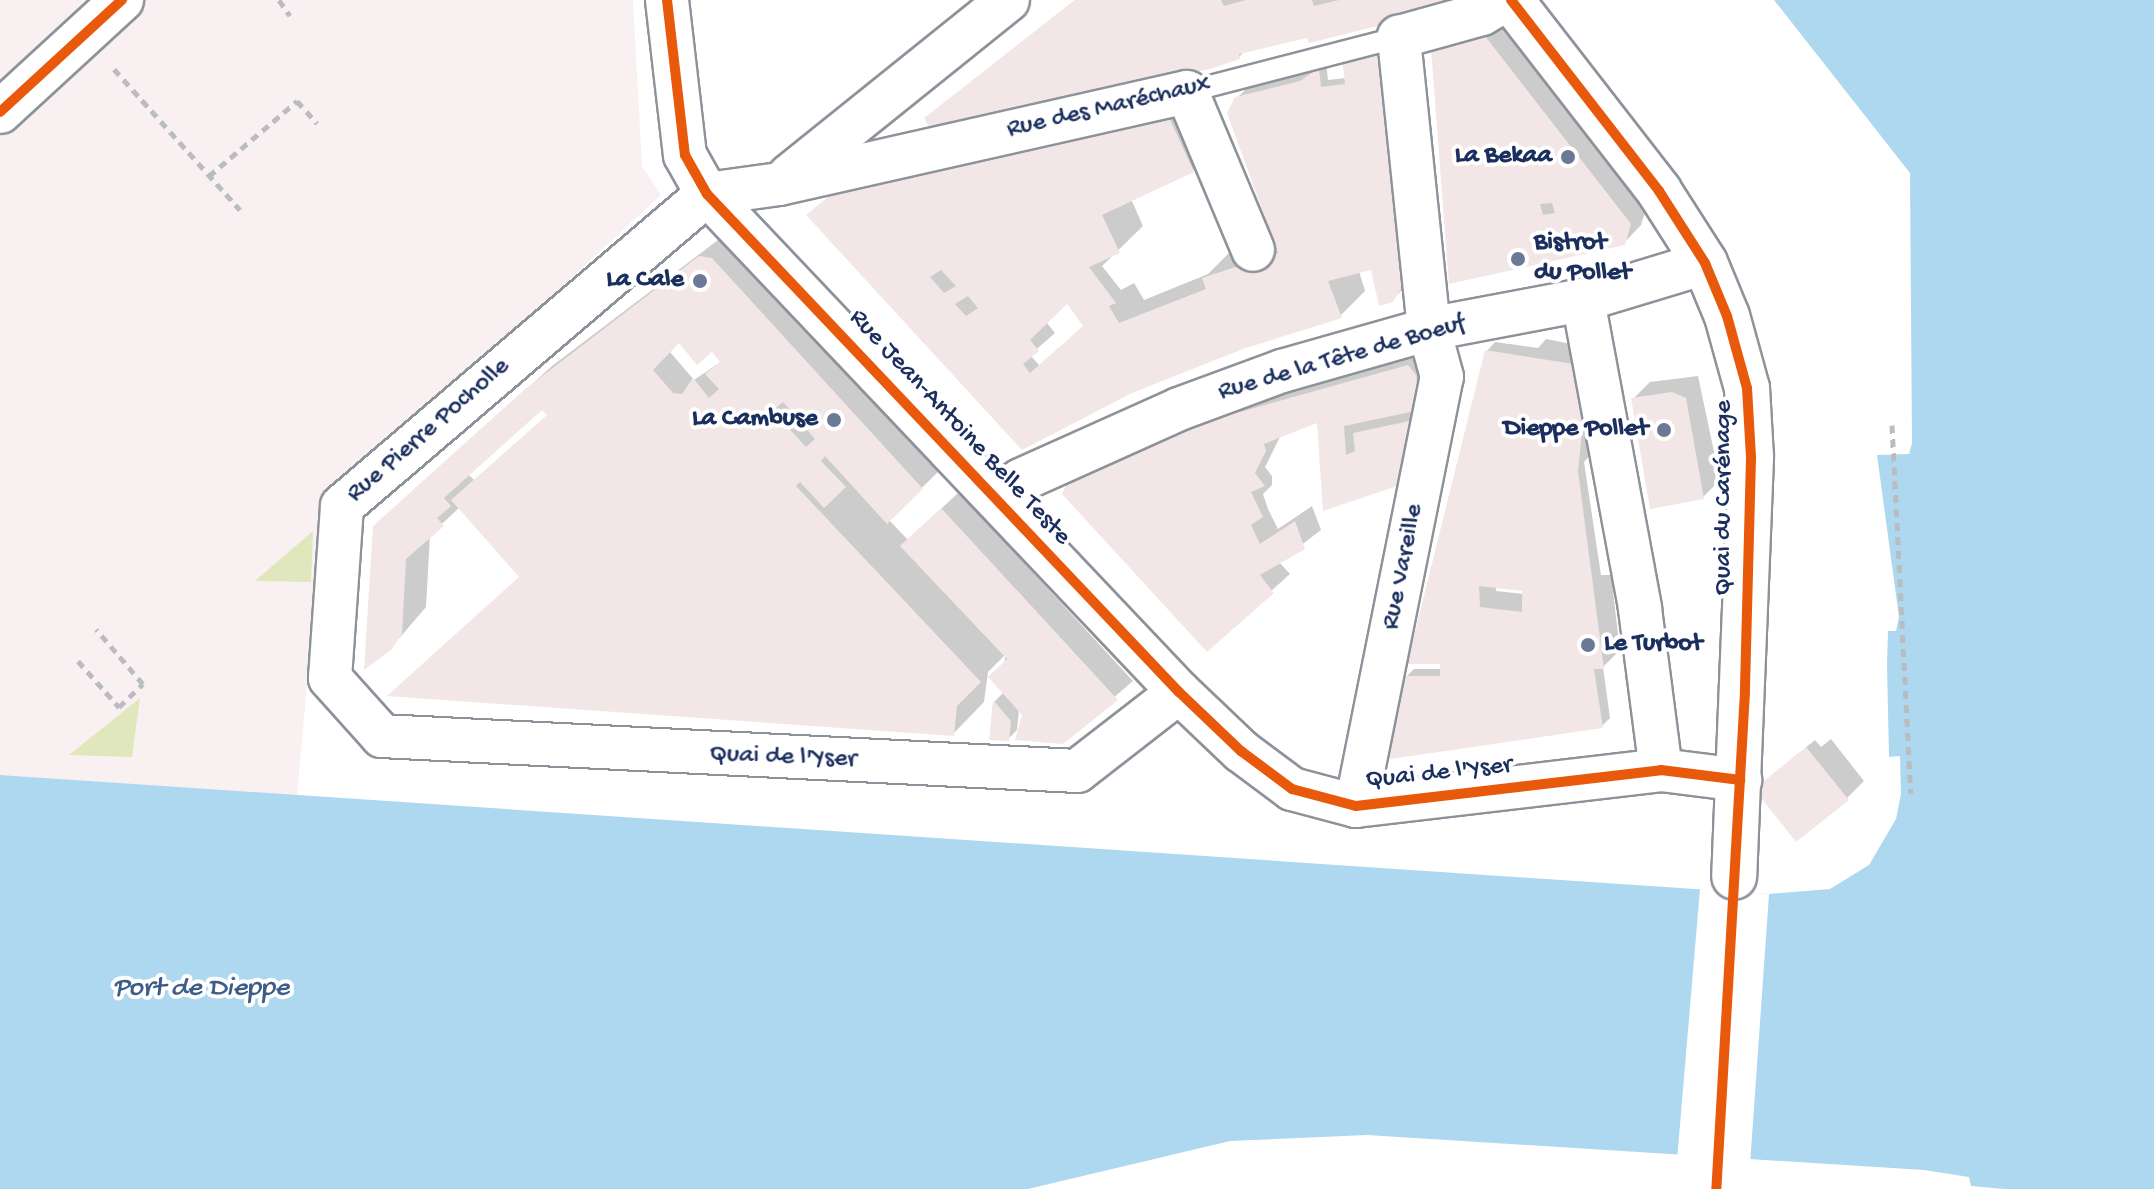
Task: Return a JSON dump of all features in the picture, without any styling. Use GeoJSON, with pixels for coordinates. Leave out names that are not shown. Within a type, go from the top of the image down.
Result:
{"type":"FeatureCollection","features":[{"type":"Feature","properties":{"kind":"main road","name":"Quai du Carénage"},"geometry":{"type":"LineString","coordinates":[[1508,0],[1659,191],[1705,263],[1727,316],[1748,402],[1751,458],[1734,877]]}},
{"type":"Feature","properties":{"kind":"street"},"geometry":{"type":"LineString","coordinates":[[0,112],[122,0]]}},
{"type":"Feature","properties":{"kind":"street","name":"Rue Jean-Antoine Belle Teste"},"geometry":{"type":"LineString","coordinates":[[667,0],[685,155],[707,194],[1179,692]]}},
{"type":"Feature","properties":{"kind":"street"},"geometry":{"type":"LineString","coordinates":[[779,184],[1008,0]]}},
{"type":"Feature","properties":{"kind":"street","name":"Rue des Maréchaux"},"geometry":{"type":"LineString","coordinates":[[1399,37],[1482,14],[1508,0]]}},
{"type":"Feature","properties":{"kind":"street","name":"Rue Vareille"},"geometry":{"type":"LineString","coordinates":[[1356,806],[1442,377],[1429,329],[1399,37]]}},
{"type":"Feature","properties":{"kind":"street"},"geometry":{"type":"LineString","coordinates":[[1187,92],[1253,250]]}},
{"type":"Feature","properties":{"kind":"street","name":"Rue des Maréchaux"},"geometry":{"type":"LineString","coordinates":[[707,194],[779,184],[1187,92]]}},
{"type":"Feature","properties":{"kind":"street","name":"Rue Pierre Pocholle"},"geometry":{"type":"LineString","coordinates":[[382,736],[330,678],[342,506],[707,194]]}},
{"type":"Feature","properties":{"kind":"street","name":"Rue de la Tête de Boeuf"},"geometry":{"type":"LineString","coordinates":[[995,497],[1179,409],[1282,371],[1429,329],[1583,300],[1705,263]]}},
{"type":"Feature","properties":{"kind":"street"},"geometry":{"type":"LineString","coordinates":[[1583,300],[1640,609],[1661,770]]}},
{"type":"Feature","properties":{"kind":"street","name":"Quai de l'Yser"},"geometry":{"type":"LineString","coordinates":[[382,736],[1077,771],[1179,692],[1241,751],[1292,789],[1356,806],[1661,770],[1740,780]]}},
{"type":"Feature","properties":{"kind":"lane","name":"Rue des Maréchaux"},"geometry":{"type":"LineString","coordinates":[[1187,92],[1399,37]]}},
{"type":"Feature","properties":{"kind":"path"},"geometry":{"type":"LineString","coordinates":[[279,0],[290,16]]}},
{"type":"Feature","properties":{"kind":"path"},"geometry":{"type":"LineString","coordinates":[[84,35],[240,210]]}},
{"type":"Feature","properties":{"kind":"path"},"geometry":{"type":"LineString","coordinates":[[209,176],[297,101],[317,123]]}},
{"type":"Feature","properties":{"kind":"path"},"geometry":{"type":"LineString","coordinates":[[1892,425],[1911,794]]}},
{"type":"Feature","properties":{"kind":"path"},"geometry":{"type":"LineString","coordinates":[[78,661],[119,707],[143,684],[96,629]]}},
{"type":"Feature","properties":{"kind":"shaded area"},"geometry":{"type":"Polygon","coordinates":[[[0,0],[633,0],[642,166],[661,195],[323,507],[297,796],[0,775],[0,0]]]}},
{"type":"Feature","properties":{"kind":"green space"},"geometry":{"type":"Polygon","coordinates":[[[313,531],[311,582],[255,581],[313,531]]]}},
{"type":"Feature","properties":{"kind":"green space"},"geometry":{"type":"Polygon","coordinates":[[[140,698],[132,757],[69,755],[140,698]]]}},
{"type":"Feature","properties":{"kind":"water","name":"Port de Dieppe"},"geometry":{"type":"Polygon","coordinates":[[[1774,0],[2154,0],[2154,1189],[2004,1189],[1971,1186],[1969,1177],[1924,1170],[1367,1135],[1230,1141],[1028,1189],[0,1189],[0,775],[1769,894],[1830,889],[1869,865],[1896,819],[1901,794],[1900,756],[1889,757],[1887,665],[1888,631],[1896,631],[1899,617],[1877,455],[1909,454],[1912,443],[1910,173],[1774,0]]]}},
{"type":"Feature","properties":{"kind":"pier"},"geometry":{"type":"Polygon","coordinates":[[[1700,889],[1769,894],[1750,1165],[1677,1160],[1700,889]]]}},
{"type":"Feature","properties":{"kind":"building"},"geometry":{"type":"Polygon","coordinates":[[[1075,0],[1221,0],[1224,6],[1246,0],[1312,0],[1314,6],[1339,0],[1455,0],[1454,7],[1309,43],[1307,38],[1239,54],[1240,59],[1210,69],[930,129],[924,118],[1075,0]]]}},
{"type":"Feature","properties":{"kind":"building"},"geometry":{"type":"Polygon","coordinates":[[[1485,36],[1631,224],[1625,245],[1449,284],[1431,49],[1485,36]],[[1552,203],[1540,204],[1543,215],[1555,213],[1552,203]]]}},
{"type":"Feature","properties":{"kind":"building"},"geometry":{"type":"Polygon","coordinates":[[[1380,48],[1402,287],[1393,302],[1379,306],[1371,270],[1328,281],[1342,318],[1243,349],[1132,393],[1022,450],[806,215],[829,196],[1167,113],[1194,172],[1102,215],[1120,253],[1089,267],[1116,303],[1109,306],[1119,323],[1206,289],[1202,278],[1278,253],[1227,113],[1235,97],[1300,81],[1319,68],[1321,87],[1345,84],[1342,58],[1380,48]],[[941,270],[930,277],[944,293],[956,286],[941,270]],[[968,296],[955,304],[966,316],[978,308],[968,296]],[[1067,304],[1030,340],[1039,351],[1023,364],[1030,373],[1083,326],[1067,304]]]}},
{"type":"Feature","properties":{"kind":"building"},"geometry":{"type":"Polygon","coordinates":[[[699,256],[712,258],[923,489],[887,524],[825,456],[821,461],[846,487],[824,508],[800,482],[796,486],[981,682],[957,706],[954,736],[387,696],[519,577],[451,500],[547,415],[542,410],[444,498],[451,506],[437,518],[444,526],[406,559],[402,634],[391,650],[364,670],[373,526],[524,390],[699,256]],[[679,343],[653,370],[673,393],[682,394],[693,378],[709,398],[719,389],[705,374],[720,362],[712,352],[697,365],[679,343]],[[783,402],[773,411],[806,447],[815,439],[783,402]]]}},
{"type":"Feature","properties":{"kind":"building"},"geometry":{"type":"Polygon","coordinates":[[[1485,350],[1580,365],[1583,422],[1578,471],[1604,669],[1594,669],[1603,728],[1384,760],[1404,676],[1440,676],[1440,664],[1407,664],[1485,350]],[[1479,586],[1480,607],[1522,612],[1522,591],[1479,586]]]}},
{"type":"Feature","properties":{"kind":"building"},"geometry":{"type":"Polygon","coordinates":[[[1408,365],[1416,375],[1420,410],[1344,426],[1346,455],[1355,451],[1353,433],[1419,419],[1406,483],[1323,511],[1317,423],[1264,444],[1266,451],[1255,473],[1265,486],[1251,492],[1263,517],[1251,525],[1260,544],[1295,521],[1305,549],[1260,575],[1274,593],[1207,652],[1062,494],[1067,483],[1197,424],[1408,365]]]}},
{"type":"Feature","properties":{"kind":"building","name":"Dieppe Pollet"},"geometry":{"type":"Polygon","coordinates":[[[1672,392],[1686,398],[1704,499],[1650,509],[1631,398],[1672,392]]]}},
{"type":"Feature","properties":{"kind":"building"},"geometry":{"type":"Polygon","coordinates":[[[941,508],[1118,700],[1063,744],[1015,740],[1022,715],[988,677],[1007,659],[900,546],[941,508]]]}},
{"type":"Feature","properties":{"kind":"building"},"geometry":{"type":"Polygon","coordinates":[[[993,700],[1011,721],[1009,741],[989,740],[993,700]]]}},
{"type":"Feature","properties":{"kind":"building"},"geometry":{"type":"Polygon","coordinates":[[[1806,747],[1849,800],[1796,842],[1754,789],[1806,747]]]}},
{"type":"Feature","properties":{"kind":"cycle path"},"geometry":{"type":"LineString","coordinates":[[0,112],[122,0]]}},
{"type":"Feature","properties":{"kind":"cycle path"},"geometry":{"type":"LineString","coordinates":[[667,0],[685,155],[707,194],[1179,692],[1241,751],[1292,789],[1356,806],[1661,770],[1740,780]]}},
{"type":"Feature","properties":{"kind":"cycle path"},"geometry":{"type":"LineString","coordinates":[[1511,0],[1659,191],[1705,263],[1727,316],[1747,388],[1751,458],[1745,692],[1716,1189]]}},
{"type":"Feature","properties":{"kind":"place","name":"La Bekaa"},"geometry":{"type":"Point","coordinates":[1568,157]}},
{"type":"Feature","properties":{"kind":"place","name":"Bistrot du Pollet"},"geometry":{"type":"Point","coordinates":[1518,259]}},
{"type":"Feature","properties":{"kind":"place","name":"La Cale"},"geometry":{"type":"Point","coordinates":[700,281]}},
{"type":"Feature","properties":{"kind":"place","name":"La Cambuse"},"geometry":{"type":"Point","coordinates":[834,420]}},
{"type":"Feature","properties":{"kind":"place","name":"Dieppe Pollet"},"geometry":{"type":"Point","coordinates":[1664,430]}},
{"type":"Feature","properties":{"kind":"place","name":"Le Turbot"},"geometry":{"type":"Point","coordinates":[1588,645]}}]}
